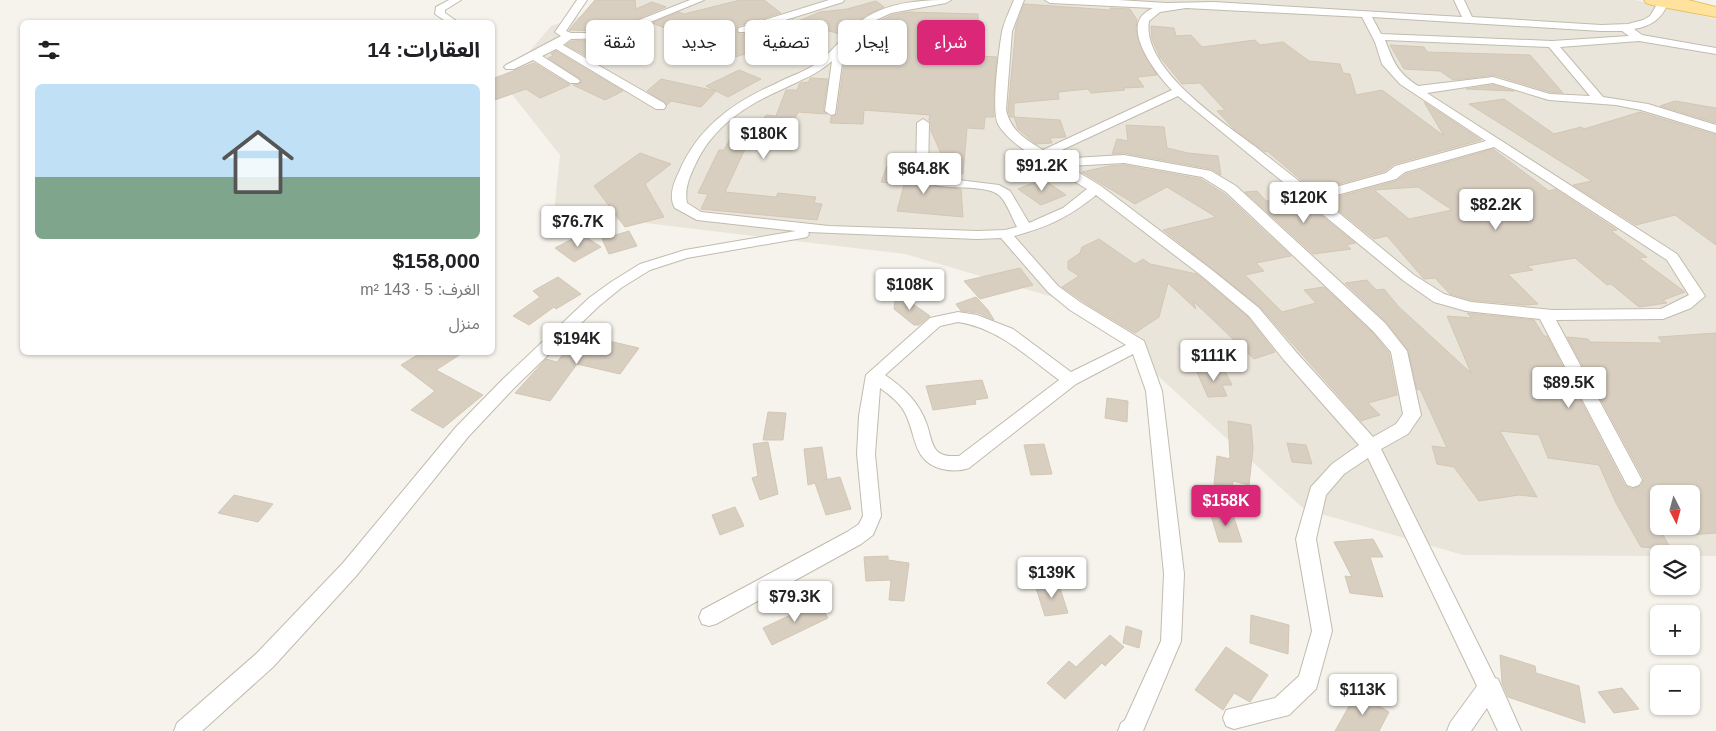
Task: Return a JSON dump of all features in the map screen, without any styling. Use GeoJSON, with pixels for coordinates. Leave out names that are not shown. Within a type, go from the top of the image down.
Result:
{"type":"FeatureCollection","features":[{"type":"Feature","properties":{"kind":"main road"},"geometry":{"type":"LineString","coordinates":[[1672,1],[1716,6]]}},
{"type":"Feature","properties":{"kind":"main road"},"geometry":{"type":"LineString","coordinates":[[1672,1],[1716,12]]}},
{"type":"Feature","properties":{"kind":"street"},"geometry":{"type":"LineString","coordinates":[[450,20],[440,14],[440,9],[456,0]]}},
{"type":"Feature","properties":{"kind":"street"},"geometry":{"type":"LineString","coordinates":[[582,0],[560,32],[569,36],[607,36],[699,0]]}},
{"type":"Feature","properties":{"kind":"street"},"geometry":{"type":"LineString","coordinates":[[743,30],[839,0]]}},
{"type":"Feature","properties":{"kind":"street"},"geometry":{"type":"LineString","coordinates":[[892,0],[913,5]]}},
{"type":"Feature","properties":{"kind":"street"},"geometry":{"type":"LineString","coordinates":[[869,20],[889,11],[946,0]]}},
{"type":"Feature","properties":{"kind":"street"},"geometry":{"type":"LineString","coordinates":[[1020,0],[1007,31],[1000,110],[1004,123],[1011,133],[1096,189],[1207,272],[1254,312],[1302,370],[1371,446],[1490,686],[1510,731]]}},
{"type":"Feature","properties":{"kind":"street"},"geometry":{"type":"LineString","coordinates":[[1050,0],[1170,6],[1214,5],[1601,28],[1644,24],[1655,17],[1662,8],[1672,1]]}},
{"type":"Feature","properties":{"kind":"street"},"geometry":{"type":"LineString","coordinates":[[1458,0],[1469,21]]}},
{"type":"Feature","properties":{"kind":"street"},"geometry":{"type":"LineString","coordinates":[[1170,6],[1158,8],[1149,14],[1143,22],[1144,41],[1148,51],[1179,91],[1409,278],[1439,298],[1471,307],[1546,315],[1662,314],[1686,304],[1697,296],[1672,257],[1404,82],[1388,64],[1366,15]]}},
{"type":"Feature","properties":{"kind":"street"},"geometry":{"type":"LineString","coordinates":[[1624,27],[1639,38]]}},
{"type":"Feature","properties":{"kind":"street"},"geometry":{"type":"LineString","coordinates":[[510,67],[556,45],[569,36]]}},
{"type":"Feature","properties":{"kind":"street"},"geometry":{"type":"LineString","coordinates":[[1377,37],[1552,44],[1639,38],[1716,51]]}},
{"type":"Feature","properties":{"kind":"street"},"geometry":{"type":"LineString","coordinates":[[1552,44],[1600,100]]}},
{"type":"Feature","properties":{"kind":"street"},"geometry":{"type":"LineString","coordinates":[[556,45],[660,106]]}},
{"type":"Feature","properties":{"kind":"street"},"geometry":{"type":"LineString","coordinates":[[838,49],[820,66],[753,98],[723,117],[705,136],[691,157],[677,191],[680,205],[698,216],[829,230],[1005,234],[1025,230],[1068,211],[1096,189]]}},
{"type":"Feature","properties":{"kind":"street"},"geometry":{"type":"LineString","coordinates":[[534,56],[574,81]]}},
{"type":"Feature","properties":{"kind":"street"},"geometry":{"type":"LineString","coordinates":[[831,111],[838,56]]}},
{"type":"Feature","properties":{"kind":"street"},"geometry":{"type":"LineString","coordinates":[[1416,90],[1493,80],[1549,97],[1600,100],[1653,109],[1716,129]]}},
{"type":"Feature","properties":{"kind":"street"},"geometry":{"type":"LineString","coordinates":[[1048,159],[1179,91]]}},
{"type":"Feature","properties":{"kind":"street"},"geometry":{"type":"LineString","coordinates":[[923,124],[922,174],[930,180],[994,188],[1005,194],[1025,230]]}},
{"type":"Feature","properties":{"kind":"street"},"geometry":{"type":"LineString","coordinates":[[1312,198],[1391,176],[1400,169],[1497,142]]}},
{"type":"Feature","properties":{"kind":"street"},"geometry":{"type":"LineString","coordinates":[[1048,159],[1124,159],[1206,174],[1230,189],[1380,326],[1399,351],[1412,415],[1402,429],[1371,446],[1338,469],[1318,492],[1306,539],[1322,631],[1308,682],[1281,707],[1234,718]]}},
{"type":"Feature","properties":{"kind":"street"},"geometry":{"type":"LineString","coordinates":[[185,731],[265,660],[350,569],[462,432],[516,376],[594,302],[616,285],[645,267],[685,254],[763,239],[829,230]]}},
{"type":"Feature","properties":{"kind":"street"},"geometry":{"type":"LineString","coordinates":[[1005,234],[1053,289],[1075,306],[1138,345],[1154,391],[1174,574],[1171,642],[1129,731]]}},
{"type":"Feature","properties":{"kind":"street"},"geometry":{"type":"LineString","coordinates":[[1546,315],[1633,480]]}},
{"type":"Feature","properties":{"kind":"street"},"geometry":{"type":"LineString","coordinates":[[709,617],[854,538],[866,529],[872,516],[866,454],[868,416],[874,375],[935,322],[958,317],[1007,333],[1070,380]]}},
{"type":"Feature","properties":{"kind":"street"},"geometry":{"type":"LineString","coordinates":[[874,375],[904,400],[913,412],[927,452],[936,461],[948,464],[963,463],[1070,380],[1138,345]]}},
{"type":"Feature","properties":{"kind":"street"},"geometry":{"type":"LineString","coordinates":[[1458,731],[1490,686]]}},
{"type":"Feature","properties":{"kind":"shaded area"},"geometry":{"type":"Polygon","coordinates":[[[630,0],[1635,0],[1716,19],[1716,556],[1700,556],[1700,545],[1650,545],[1650,556],[1463,555],[1304,509],[1080,305],[905,254],[554,212],[560,155],[503,83],[551,26],[630,0]]]}},
{"type":"Feature","properties":{"kind":"building"},"geometry":{"type":"Polygon","coordinates":[[[595,0],[635,0],[636,9],[652,2],[666,7],[639,18],[637,17],[634,20],[586,20],[586,30],[569,30],[595,0]]]}},
{"type":"Feature","properties":{"kind":"building"},"geometry":{"type":"Polygon","coordinates":[[[740,0],[764,0],[781,13],[758,20],[745,20],[745,24],[738,26],[736,31],[739,34],[745,34],[745,54],[735,57],[735,20],[664,20],[664,28],[654,24],[679,12],[684,14],[740,0]]]}},
{"type":"Feature","properties":{"kind":"building"},"geometry":{"type":"Polygon","coordinates":[[[876,1],[884,7],[866,15],[860,20],[838,20],[838,34],[828,31],[828,20],[801,20],[820,12],[847,9],[876,1]]]}},
{"type":"Feature","properties":{"kind":"building"},"geometry":{"type":"Polygon","coordinates":[[[1024,4],[1111,10],[1110,8],[1130,9],[1137,20],[1136,29],[1141,49],[1157,75],[1137,77],[1144,87],[1091,93],[1088,89],[1058,92],[1059,99],[1014,103],[1014,117],[1010,117],[1008,110],[1016,26],[1024,4]]]}},
{"type":"Feature","properties":{"kind":"building"},"geometry":{"type":"Polygon","coordinates":[[[908,12],[978,14],[978,20],[917,20],[917,65],[985,65],[985,56],[997,57],[994,117],[985,117],[984,129],[967,128],[963,174],[960,174],[960,178],[931,173],[930,159],[944,160],[931,131],[930,115],[864,110],[863,124],[830,123],[831,117],[837,114],[844,65],[907,65],[907,20],[881,20],[892,15],[908,12]]]}},
{"type":"Feature","properties":{"kind":"building"},"geometry":{"type":"Polygon","coordinates":[[[1151,26],[1174,28],[1176,36],[1191,35],[1202,47],[1255,40],[1260,45],[1283,42],[1309,61],[1340,64],[1343,73],[1350,74],[1356,95],[1382,90],[1444,136],[1424,102],[1481,140],[1394,164],[1385,171],[1314,191],[1267,151],[1265,152],[1234,129],[1217,111],[1225,110],[1200,83],[1182,84],[1160,57],[1152,39],[1151,26]]]}},
{"type":"Feature","properties":{"kind":"building"},"geometry":{"type":"Polygon","coordinates":[[[586,40],[586,55],[566,45],[572,41],[586,40]]]}},
{"type":"Feature","properties":{"kind":"building"},"geometry":{"type":"Polygon","coordinates":[[[1390,45],[1424,47],[1427,52],[1530,55],[1563,93],[1550,92],[1494,75],[1453,80],[1440,71],[1404,69],[1390,45]]]}},
{"type":"Feature","properties":{"kind":"building"},"geometry":{"type":"Polygon","coordinates":[[[556,51],[623,91],[605,100],[573,85],[579,84],[581,80],[548,58],[554,55],[551,54],[556,51]]]}},
{"type":"Feature","properties":{"kind":"building"},"geometry":{"type":"Polygon","coordinates":[[[534,63],[570,85],[540,98],[526,89],[495,100],[495,78],[534,63]]]}},
{"type":"Feature","properties":{"kind":"building"},"geometry":{"type":"Polygon","coordinates":[[[739,70],[761,79],[728,97],[706,86],[739,70]]]}},
{"type":"Feature","properties":{"kind":"building"},"geometry":{"type":"Polygon","coordinates":[[[810,78],[828,79],[823,111],[827,114],[798,112],[788,134],[759,131],[750,150],[745,149],[725,192],[776,197],[778,193],[816,197],[814,203],[822,204],[817,220],[701,209],[708,194],[698,193],[719,150],[724,150],[741,120],[762,122],[766,115],[776,116],[786,90],[797,90],[800,83],[809,82],[810,78]]]}},
{"type":"Feature","properties":{"kind":"building"},"geometry":{"type":"Polygon","coordinates":[[[661,79],[716,91],[701,107],[671,101],[667,105],[647,91],[661,79]]]}},
{"type":"Feature","properties":{"kind":"building"},"geometry":{"type":"Polygon","coordinates":[[[1493,85],[1514,91],[1466,89],[1493,85]]]}},
{"type":"Feature","properties":{"kind":"building"},"geometry":{"type":"Polygon","coordinates":[[[1504,99],[1554,134],[1581,127],[1584,129],[1640,112],[1716,135],[1716,245],[1675,215],[1636,225],[1573,185],[1592,181],[1469,104],[1504,99]]]}},
{"type":"Feature","properties":{"kind":"building"},"geometry":{"type":"Polygon","coordinates":[[[1675,101],[1716,108],[1716,123],[1660,106],[1675,101]]]}},
{"type":"Feature","properties":{"kind":"building"},"geometry":{"type":"Polygon","coordinates":[[[1014,117],[1060,120],[1066,137],[1050,138],[1052,143],[1036,144],[1018,129],[1014,117]]]}},
{"type":"Feature","properties":{"kind":"building"},"geometry":{"type":"Polygon","coordinates":[[[1126,125],[1164,127],[1167,148],[1188,153],[1218,156],[1221,175],[1211,169],[1124,153],[1112,154],[1117,139],[1128,141],[1126,125]]]}},
{"type":"Feature","properties":{"kind":"building"},"geometry":{"type":"Polygon","coordinates":[[[1493,149],[1549,191],[1555,189],[1617,230],[1611,231],[1647,257],[1639,258],[1685,292],[1663,300],[1667,303],[1639,307],[1611,284],[1607,285],[1575,258],[1527,266],[1533,270],[1508,274],[1538,304],[1525,305],[1471,300],[1450,294],[1435,278],[1424,279],[1387,236],[1374,239],[1326,200],[1396,181],[1406,174],[1493,149]],[[1418,187],[1374,190],[1409,219],[1452,210],[1418,187]]]}},
{"type":"Feature","properties":{"kind":"building"},"geometry":{"type":"Polygon","coordinates":[[[640,153],[671,164],[645,184],[664,217],[625,227],[594,186],[640,153]]]}},
{"type":"Feature","properties":{"kind":"building"},"geometry":{"type":"Polygon","coordinates":[[[1124,165],[1201,179],[1226,195],[1291,256],[1256,263],[1264,271],[1245,275],[1282,312],[1316,303],[1304,290],[1324,287],[1372,332],[1389,353],[1397,395],[1368,403],[1380,415],[1361,421],[1260,307],[1163,230],[1216,217],[1167,187],[1135,204],[1082,172],[1124,165]]]}},
{"type":"Feature","properties":{"kind":"building"},"geometry":{"type":"Polygon","coordinates":[[[887,166],[914,170],[915,175],[922,182],[933,186],[961,189],[963,217],[897,211],[904,185],[881,182],[887,166]]]}},
{"type":"Feature","properties":{"kind":"building"},"geometry":{"type":"Polygon","coordinates":[[[1043,179],[1066,195],[1041,205],[1018,189],[1043,179]]]}},
{"type":"Feature","properties":{"kind":"building"},"geometry":{"type":"Polygon","coordinates":[[[1257,191],[1266,201],[1297,196],[1355,243],[1346,245],[1351,249],[1313,254],[1245,192],[1257,191]]]}},
{"type":"Feature","properties":{"kind":"building"},"geometry":{"type":"Polygon","coordinates":[[[629,231],[637,246],[609,254],[602,239],[629,231]]]}},
{"type":"Feature","properties":{"kind":"building"},"geometry":{"type":"Polygon","coordinates":[[[582,234],[601,247],[574,262],[555,248],[582,234]]]}},
{"type":"Feature","properties":{"kind":"building"},"geometry":{"type":"Polygon","coordinates":[[[1099,239],[1135,264],[1143,259],[1150,264],[1197,274],[1248,317],[1275,352],[1254,359],[1193,301],[1196,309],[1168,283],[1159,317],[1135,333],[1090,306],[1062,287],[1079,276],[1068,269],[1068,261],[1080,253],[1082,247],[1099,239]]]}},
{"type":"Feature","properties":{"kind":"building"},"geometry":{"type":"Polygon","coordinates":[[[1020,268],[1033,285],[980,299],[964,281],[1020,268]]]}},
{"type":"Feature","properties":{"kind":"building"},"geometry":{"type":"Polygon","coordinates":[[[558,277],[581,294],[556,309],[554,307],[529,325],[513,316],[540,297],[533,291],[558,277]]]}},
{"type":"Feature","properties":{"kind":"building"},"geometry":{"type":"Polygon","coordinates":[[[1367,280],[1376,290],[1384,289],[1399,307],[1471,373],[1447,316],[1472,318],[1467,313],[1534,320],[1544,336],[1547,336],[1625,486],[1632,489],[1641,486],[1644,479],[1567,337],[1588,339],[1590,342],[1663,343],[1658,337],[1716,333],[1716,533],[1700,534],[1700,485],[1650,485],[1650,535],[1663,535],[1669,545],[1641,547],[1616,503],[1599,465],[1548,458],[1539,435],[1500,431],[1537,497],[1519,495],[1479,501],[1454,467],[1437,464],[1432,446],[1447,448],[1420,389],[1417,390],[1408,350],[1386,322],[1345,283],[1367,280]]]}},
{"type":"Feature","properties":{"kind":"building"},"geometry":{"type":"Polygon","coordinates":[[[896,292],[930,316],[919,325],[914,325],[894,309],[896,292]]]}},
{"type":"Feature","properties":{"kind":"building"},"geometry":{"type":"Polygon","coordinates":[[[976,297],[994,320],[978,313],[961,311],[956,304],[976,297]]]}},
{"type":"Feature","properties":{"kind":"building"},"geometry":{"type":"Polygon","coordinates":[[[579,334],[639,348],[620,374],[577,364],[550,401],[515,393],[546,359],[557,362],[579,334]]]}},
{"type":"Feature","properties":{"kind":"building"},"geometry":{"type":"Polygon","coordinates":[[[417,355],[459,355],[436,370],[483,395],[443,428],[411,410],[435,391],[401,365],[417,355]]]}},
{"type":"Feature","properties":{"kind":"building"},"geometry":{"type":"Polygon","coordinates":[[[1224,369],[1232,385],[1222,385],[1227,396],[1208,397],[1196,370],[1224,369]]]}},
{"type":"Feature","properties":{"kind":"building"},"geometry":{"type":"Polygon","coordinates":[[[982,380],[988,398],[975,400],[976,404],[933,410],[926,386],[982,380]]]}},
{"type":"Feature","properties":{"kind":"building"},"geometry":{"type":"Polygon","coordinates":[[[1107,398],[1128,401],[1127,422],[1105,418],[1107,398]]]}},
{"type":"Feature","properties":{"kind":"building"},"geometry":{"type":"Polygon","coordinates":[[[768,412],[786,413],[783,440],[763,440],[768,412]]]}},
{"type":"Feature","properties":{"kind":"building"},"geometry":{"type":"Polygon","coordinates":[[[1228,421],[1251,425],[1253,448],[1249,485],[1233,481],[1232,489],[1214,484],[1217,456],[1230,459],[1228,421]]]}},
{"type":"Feature","properties":{"kind":"building"},"geometry":{"type":"Polygon","coordinates":[[[768,442],[778,494],[760,500],[752,478],[758,476],[753,444],[768,442]]]}},
{"type":"Feature","properties":{"kind":"building"},"geometry":{"type":"Polygon","coordinates":[[[1287,443],[1306,445],[1312,464],[1292,462],[1287,443]]]}},
{"type":"Feature","properties":{"kind":"building"},"geometry":{"type":"Polygon","coordinates":[[[1044,444],[1052,474],[1031,475],[1024,445],[1044,444]]]}},
{"type":"Feature","properties":{"kind":"building"},"geometry":{"type":"Polygon","coordinates":[[[822,447],[827,479],[824,480],[840,477],[851,509],[826,515],[815,483],[808,485],[804,449],[822,447]]]}},
{"type":"Feature","properties":{"kind":"building"},"geometry":{"type":"Polygon","coordinates":[[[234,495],[273,504],[258,522],[218,513],[234,495]]]}},
{"type":"Feature","properties":{"kind":"building"},"geometry":{"type":"Polygon","coordinates":[[[735,507],[744,526],[720,535],[712,515],[735,507]]]}},
{"type":"Feature","properties":{"kind":"building"},"geometry":{"type":"Polygon","coordinates":[[[1210,512],[1232,512],[1242,542],[1219,542],[1210,512]]]}},
{"type":"Feature","properties":{"kind":"building"},"geometry":{"type":"Polygon","coordinates":[[[1373,539],[1383,557],[1370,557],[1383,597],[1350,593],[1345,576],[1352,577],[1334,542],[1373,539]]]}},
{"type":"Feature","properties":{"kind":"building"},"geometry":{"type":"Polygon","coordinates":[[[888,556],[888,560],[909,563],[904,601],[889,600],[891,580],[866,581],[864,557],[888,556]]]}},
{"type":"Feature","properties":{"kind":"building"},"geometry":{"type":"Polygon","coordinates":[[[1058,582],[1068,613],[1045,616],[1035,585],[1058,582]]]}},
{"type":"Feature","properties":{"kind":"building"},"geometry":{"type":"Polygon","coordinates":[[[818,602],[828,618],[772,645],[763,628],[818,602]]]}},
{"type":"Feature","properties":{"kind":"building"},"geometry":{"type":"Polygon","coordinates":[[[1251,615],[1289,625],[1288,654],[1250,643],[1251,615]]]}},
{"type":"Feature","properties":{"kind":"building"},"geometry":{"type":"Polygon","coordinates":[[[1126,626],[1142,631],[1139,648],[1123,643],[1126,626]]]}},
{"type":"Feature","properties":{"kind":"building"},"geometry":{"type":"Polygon","coordinates":[[[1110,635],[1124,647],[1105,666],[1102,663],[1065,699],[1047,683],[1069,661],[1076,667],[1110,635]]]}},
{"type":"Feature","properties":{"kind":"building"},"geometry":{"type":"Polygon","coordinates":[[[1226,647],[1268,675],[1250,702],[1234,693],[1223,710],[1195,690],[1226,647]]]}},
{"type":"Feature","properties":{"kind":"building"},"geometry":{"type":"Polygon","coordinates":[[[1500,655],[1535,666],[1536,673],[1579,686],[1585,723],[1508,697],[1502,683],[1500,655]]]}},
{"type":"Feature","properties":{"kind":"building"},"geometry":{"type":"Polygon","coordinates":[[[1622,688],[1639,709],[1614,713],[1598,692],[1622,688]]]}},
{"type":"Feature","properties":{"kind":"building"},"geometry":{"type":"Polygon","coordinates":[[[1357,692],[1389,712],[1379,731],[1335,731],[1357,692]]]}}]}
